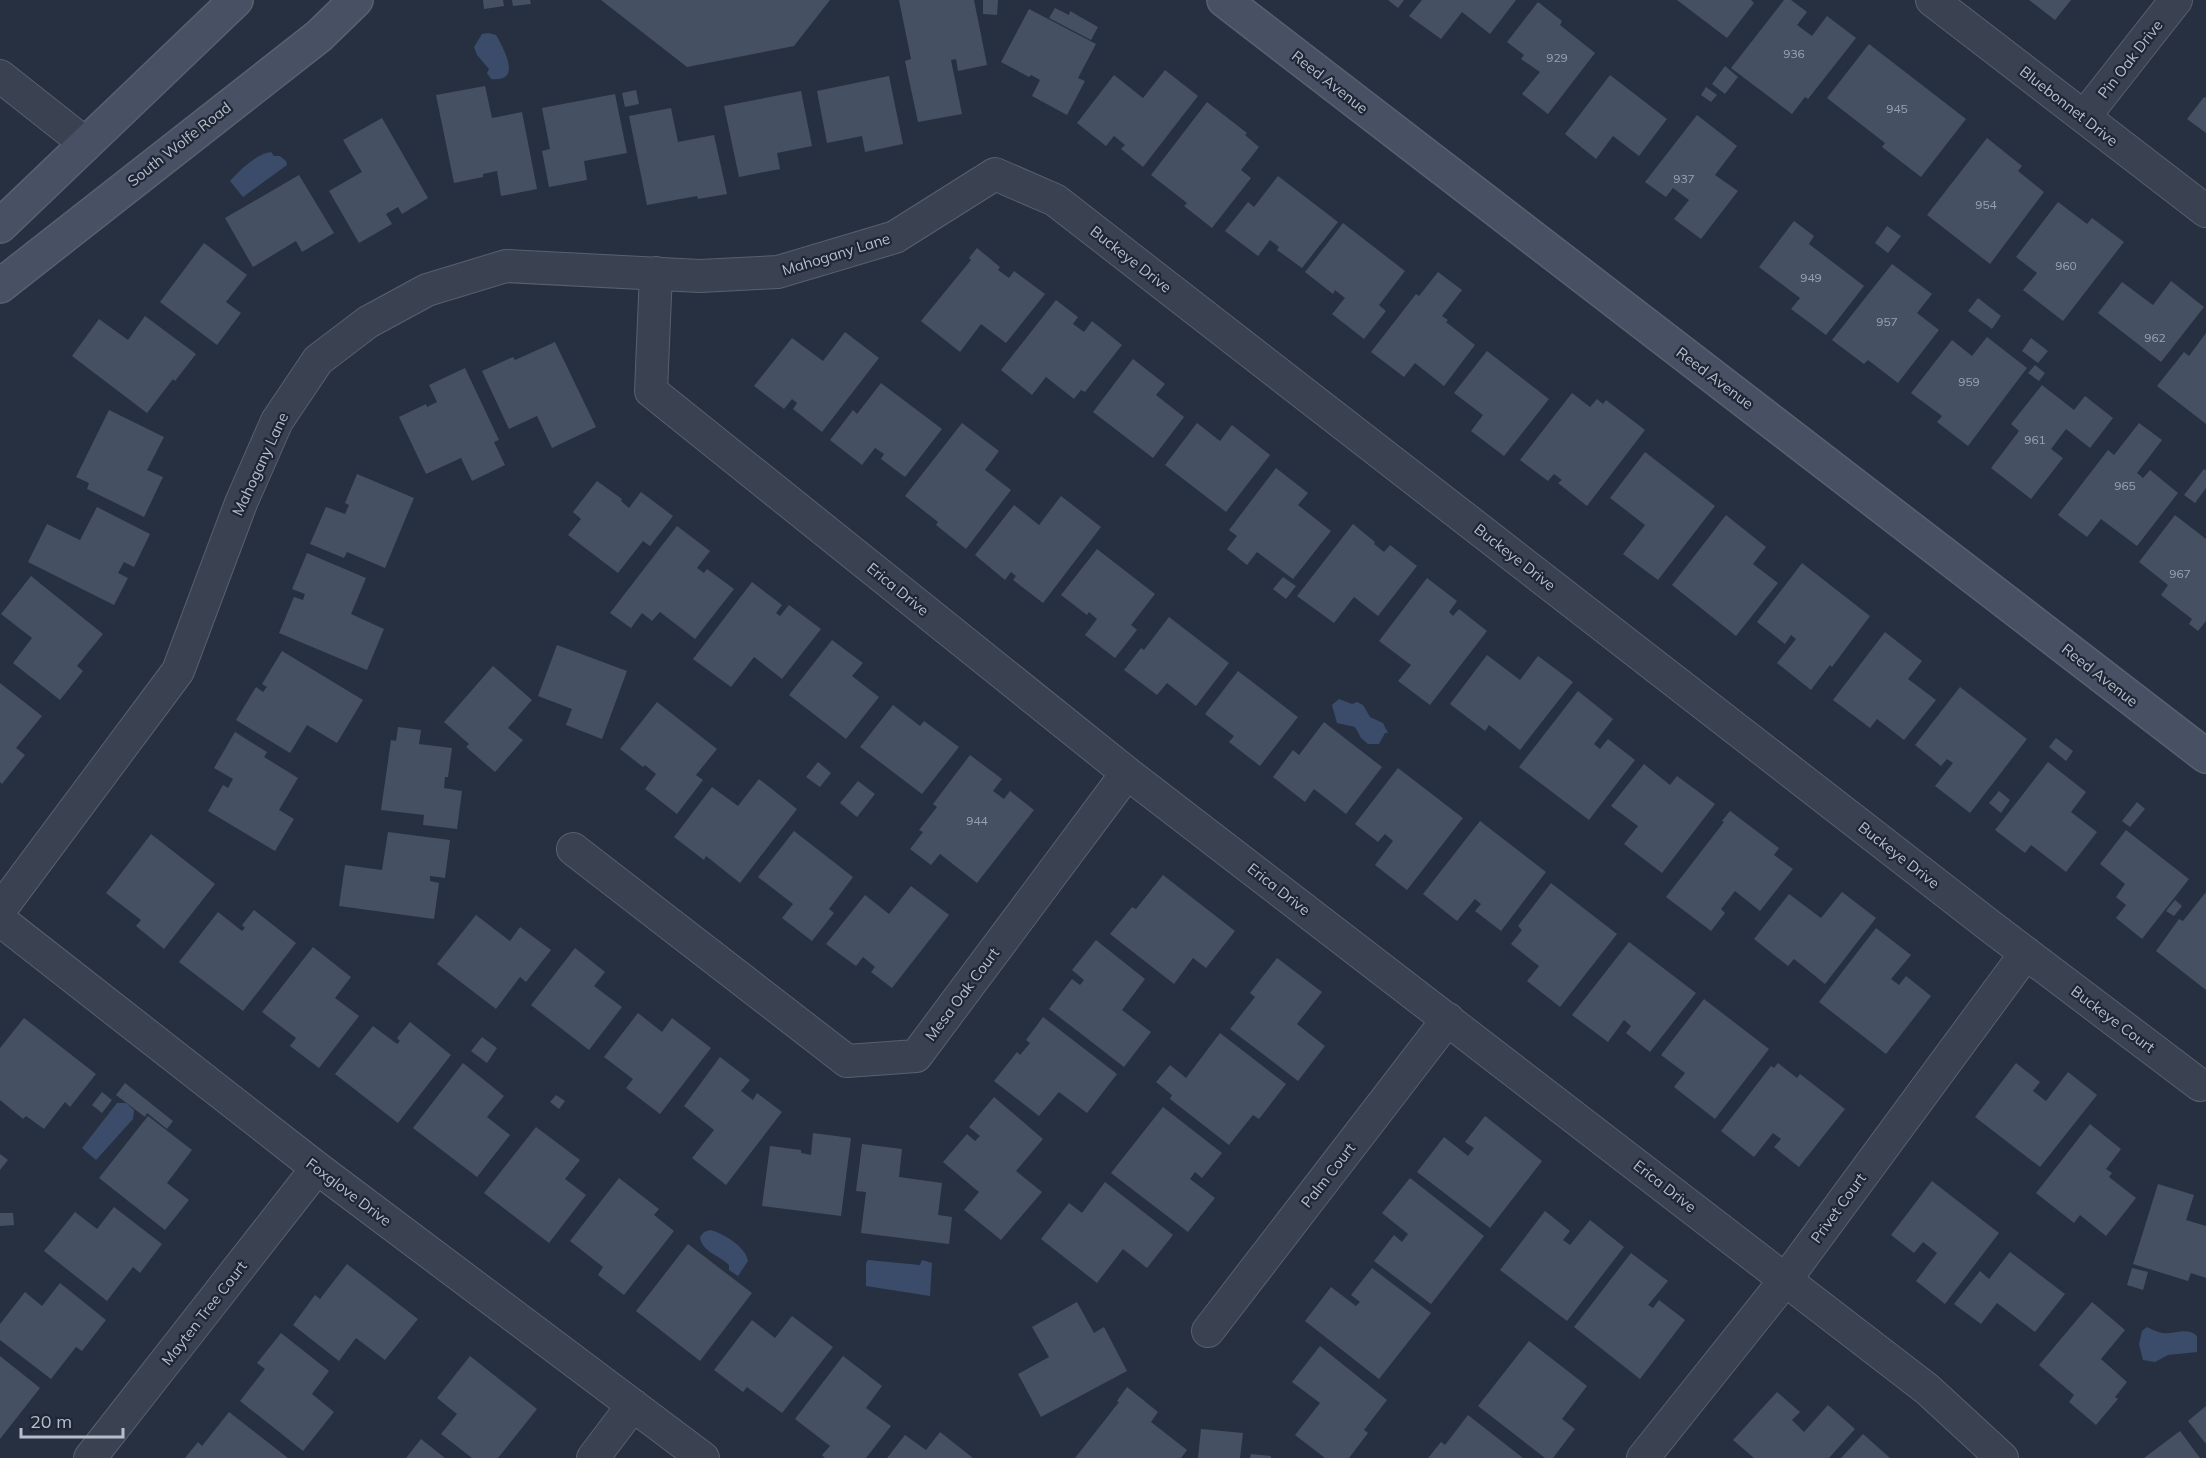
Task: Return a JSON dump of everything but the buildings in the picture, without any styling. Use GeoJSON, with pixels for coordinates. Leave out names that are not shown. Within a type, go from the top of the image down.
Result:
{"type":"FeatureCollection","features":[{"type":"Feature","properties":{"kind":"main road"},"geometry":{"type":"LineString","coordinates":[[0,226],[236,0]]}},
{"type":"Feature","properties":{"kind":"main road","name":"South Wolfe Road"},"geometry":{"type":"LineString","coordinates":[[0,286],[318,36],[356,0]]}},
{"type":"Feature","properties":{"kind":"main road","name":"Reed Avenue"},"geometry":{"type":"LineString","coordinates":[[1224,0],[2206,756]]}},
{"type":"Feature","properties":{"kind":"street","name":"Bluebonnet Drive"},"geometry":{"type":"LineString","coordinates":[[1932,0],[2206,211]]}},
{"type":"Feature","properties":{"kind":"street","name":"Pin Oak Drive"},"geometry":{"type":"LineString","coordinates":[[2084,117],[2176,0]]}},
{"type":"Feature","properties":{"kind":"street"},"geometry":{"type":"LineString","coordinates":[[0,76],[86,144]]}},
{"type":"Feature","properties":{"kind":"street","name":"Mahogany Lane"},"geometry":{"type":"LineString","coordinates":[[0,910],[178,670],[241,503],[277,421],[318,360],[368,322],[427,290],[506,266],[700,276],[778,272],[895,237],[995,174]]}},
{"type":"Feature","properties":{"kind":"street","name":"Buckeye Drive"},"geometry":{"type":"LineString","coordinates":[[995,174],[1055,200],[2026,953]]}},
{"type":"Feature","properties":{"kind":"street","name":"Erica Drive"},"geometry":{"type":"LineString","coordinates":[[657,273],[651,391],[1127,773],[1926,1389],[2002,1458]]}},
{"type":"Feature","properties":{"kind":"street","name":"Mesa Oak Court"},"geometry":{"type":"LineString","coordinates":[[573,849],[847,1061],[916,1056],[1127,773]]}},
{"type":"Feature","properties":{"kind":"street","name":"Foxglove Drive"},"geometry":{"type":"LineString","coordinates":[[0,920],[317,1167],[703,1458]]}},
{"type":"Feature","properties":{"kind":"street","name":"Buckeye Court"},"geometry":{"type":"LineString","coordinates":[[2026,953],[2200,1085]]}},
{"type":"Feature","properties":{"kind":"street","name":"Privet Court"},"geometry":{"type":"LineString","coordinates":[[1643,1458],[1786,1279],[2026,953]]}},
{"type":"Feature","properties":{"kind":"street","name":"Palm Court"},"geometry":{"type":"LineString","coordinates":[[1208,1331],[1448,1019]]}},
{"type":"Feature","properties":{"kind":"street","name":"Mayten Tree Court"},"geometry":{"type":"LineString","coordinates":[[90,1458],[317,1167]]}},
{"type":"Feature","properties":{"kind":"street"},"geometry":{"type":"LineString","coordinates":[[593,1458],[633,1405]]}},
{"type":"Feature","properties":{"kind":"water"},"geometry":{"type":"Polygon","coordinates":[[[482,34],[496,35],[509,64],[509,71],[501,79],[491,79],[487,73],[489,69],[477,55],[474,47],[482,34]]]}},
{"type":"Feature","properties":{"kind":"water"},"geometry":{"type":"Polygon","coordinates":[[[271,152],[274,156],[280,156],[287,165],[243,197],[230,181],[254,159],[271,152]]]}},
{"type":"Feature","properties":{"kind":"water"},"geometry":{"type":"Polygon","coordinates":[[[1339,699],[1363,705],[1370,717],[1383,723],[1388,733],[1385,733],[1379,744],[1368,744],[1361,738],[1355,727],[1337,723],[1332,705],[1339,699]]]}},
{"type":"Feature","properties":{"kind":"water"},"geometry":{"type":"Polygon","coordinates":[[[117,1103],[126,1103],[134,1110],[133,1119],[96,1160],[82,1148],[117,1103]]]}},
{"type":"Feature","properties":{"kind":"water"},"geometry":{"type":"Polygon","coordinates":[[[710,1230],[733,1241],[743,1251],[748,1261],[738,1276],[729,1270],[729,1265],[707,1250],[701,1242],[700,1237],[704,1232],[710,1230]]]}},
{"type":"Feature","properties":{"kind":"water"},"geometry":{"type":"Polygon","coordinates":[[[868,1260],[920,1265],[922,1260],[932,1263],[930,1296],[866,1286],[868,1260]]]}},
{"type":"Feature","properties":{"kind":"water"},"geometry":{"type":"Polygon","coordinates":[[[2147,1327],[2162,1333],[2185,1331],[2193,1333],[2197,1336],[2197,1352],[2168,1355],[2155,1362],[2143,1360],[2139,1344],[2142,1331],[2147,1327]]]}}]}
